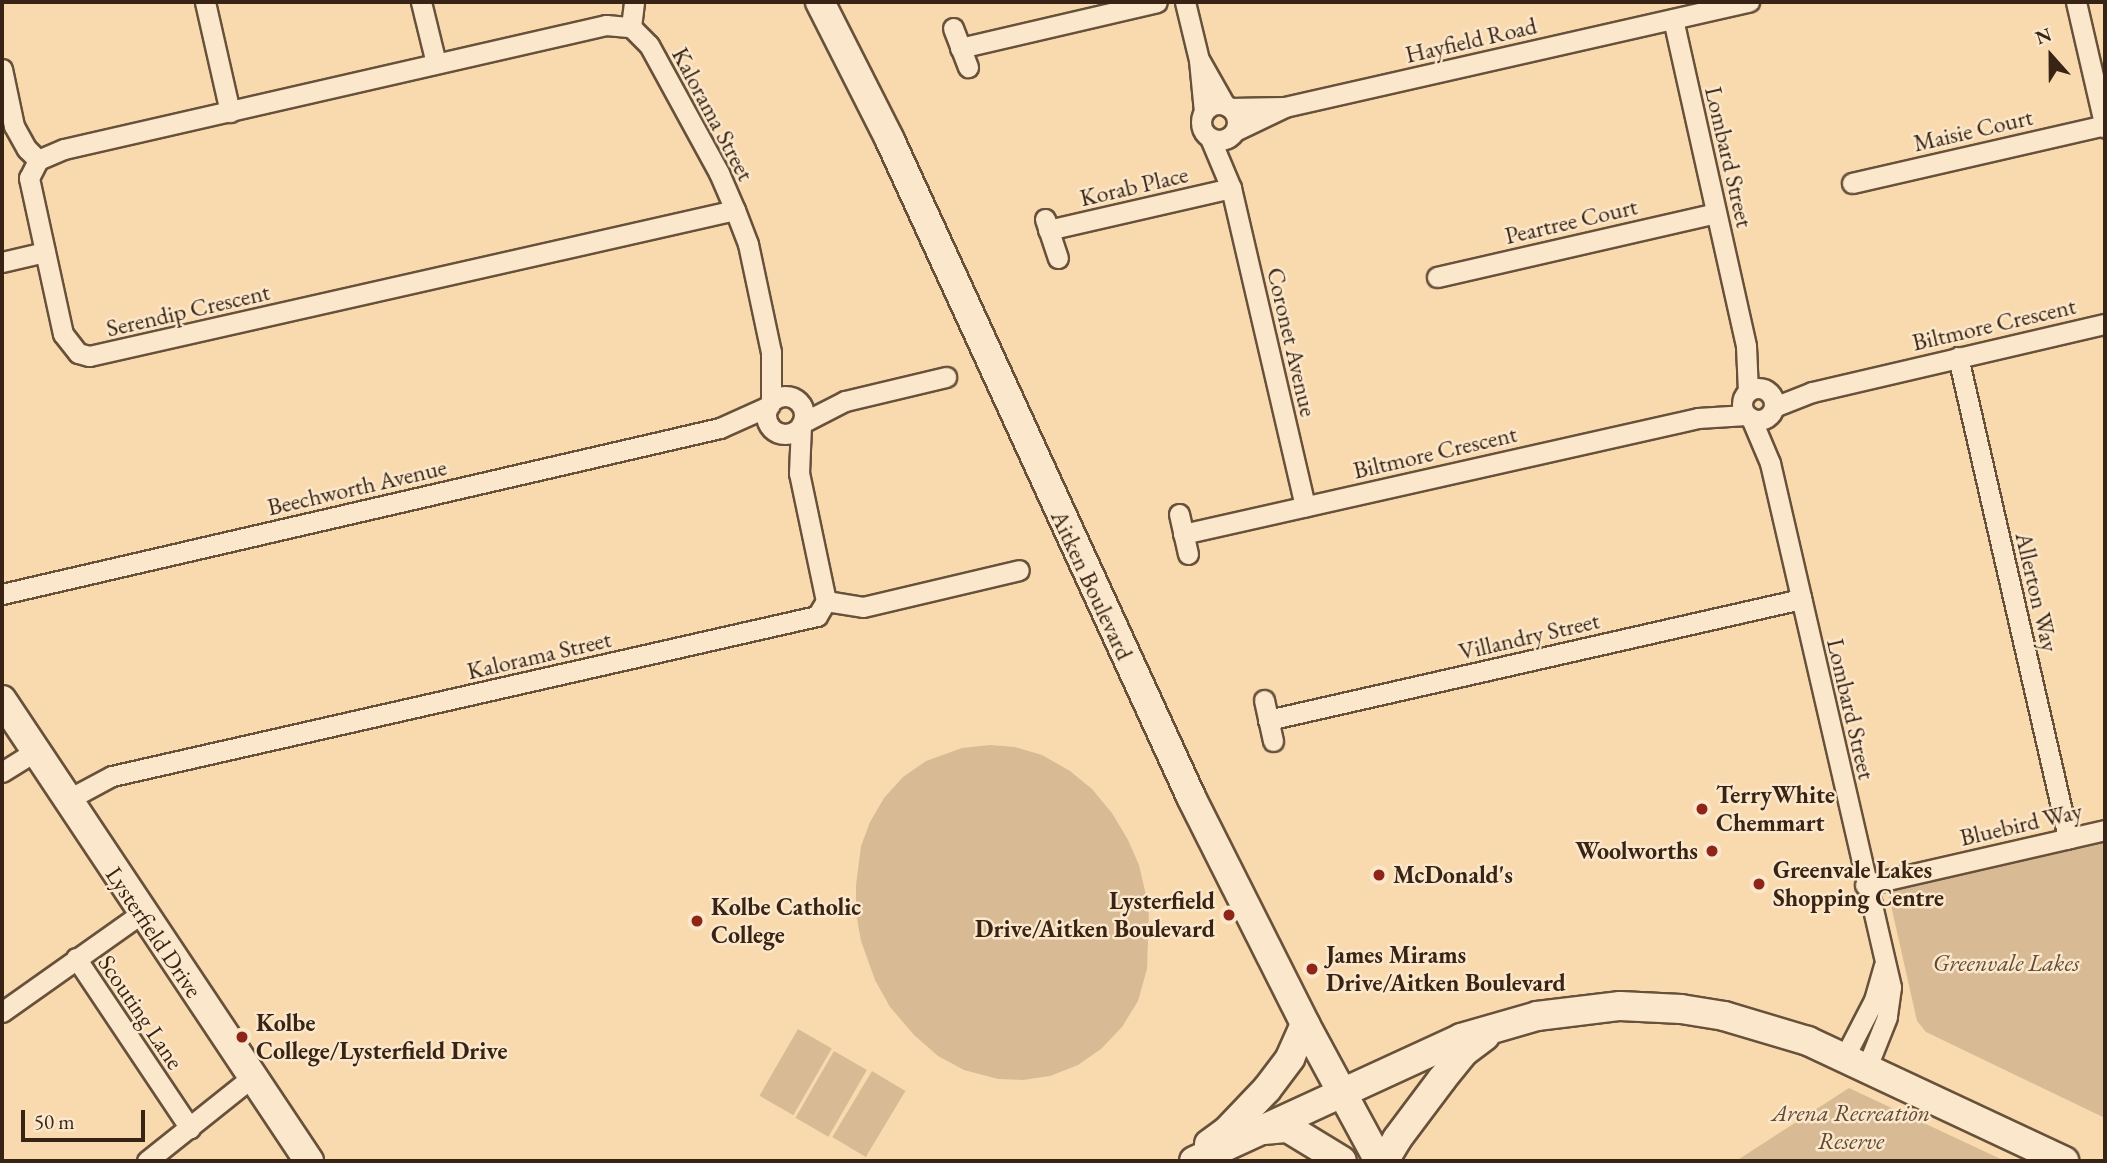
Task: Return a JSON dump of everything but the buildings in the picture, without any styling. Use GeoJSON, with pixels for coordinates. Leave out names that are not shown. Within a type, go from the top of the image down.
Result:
{"type":"FeatureCollection","features":[{"type":"Feature","properties":{"kind":"street"},"geometry":{"type":"LineString","coordinates":[[205,2],[230,112]]}},
{"type":"Feature","properties":{"kind":"street"},"geometry":{"type":"LineString","coordinates":[[421,2],[436,63]]}},
{"type":"Feature","properties":{"kind":"street"},"geometry":{"type":"LineString","coordinates":[[2,69],[14,126],[27,149],[38,160],[64,149],[609,24],[631,27],[634,2]]}},
{"type":"Feature","properties":{"kind":"street","name":"Aitken Boulevard"},"geometry":{"type":"LineString","coordinates":[[820,2],[889,138],[1192,799],[1340,1091],[1382,1161]]}},
{"type":"Feature","properties":{"kind":"street"},"geometry":{"type":"LineString","coordinates":[[960,48],[1157,2]]}},
{"type":"Feature","properties":{"kind":"street"},"geometry":{"type":"LineString","coordinates":[[1185,2],[1199,60],[1204,112],[1200,123],[1210,138],[1222,140],[1233,133],[1236,116],[1199,60]]}},
{"type":"Feature","properties":{"kind":"street","name":"Hayfield Road"},"geometry":{"type":"LineString","coordinates":[[1227,106],[1285,107],[1749,2]]}},
{"type":"Feature","properties":{"kind":"street"},"geometry":{"type":"LineString","coordinates":[[2076,2],[2105,126]]}},
{"type":"Feature","properties":{"kind":"street","name":"Lombard Street"},"geometry":{"type":"LineString","coordinates":[[1673,19],[1865,885],[1891,987],[1891,1002],[1856,1062]]}},
{"type":"Feature","properties":{"kind":"street","name":"Kalorama Street"},"geometry":{"type":"LineString","coordinates":[[631,27],[649,45],[719,173],[748,244],[771,352],[770,404]]}},
{"type":"Feature","properties":{"kind":"street"},"geometry":{"type":"LineString","coordinates":[[953,28],[968,67]]}},
{"type":"Feature","properties":{"kind":"street"},"geometry":{"type":"LineString","coordinates":[[1204,112],[1213,105],[1227,106]]}},
{"type":"Feature","properties":{"kind":"street","name":"Hayfield Road"},"geometry":{"type":"LineString","coordinates":[[1233,133],[1285,107]]}},
{"type":"Feature","properties":{"kind":"street","name":"Maisie Court"},"geometry":{"type":"LineString","coordinates":[[1852,183],[2105,126]]}},
{"type":"Feature","properties":{"kind":"street","name":"Coronet Avenue"},"geometry":{"type":"LineString","coordinates":[[1231,188],[1233,133]]}},
{"type":"Feature","properties":{"kind":"street","name":"Coronet Avenue"},"geometry":{"type":"LineString","coordinates":[[1210,138],[1231,188],[1305,507]]}},
{"type":"Feature","properties":{"kind":"street","name":"Serendip Crescent"},"geometry":{"type":"LineString","coordinates":[[38,160],[29,178],[64,334],[70,346],[89,356],[735,210]]}},
{"type":"Feature","properties":{"kind":"street","name":"Korab Place"},"geometry":{"type":"LineString","coordinates":[[1058,258],[1047,225],[1231,188]]}},
{"type":"Feature","properties":{"kind":"street","name":"Peartree Court"},"geometry":{"type":"LineString","coordinates":[[1437,277],[1716,214]]}},
{"type":"Feature","properties":{"kind":"street"},"geometry":{"type":"LineString","coordinates":[[2,262],[46,252]]}},
{"type":"Feature","properties":{"kind":"street","name":"Biltmore Crescent"},"geometry":{"type":"LineString","coordinates":[[1183,534],[2105,324]]}},
{"type":"Feature","properties":{"kind":"street","name":"Kalorama Street"},"geometry":{"type":"LineString","coordinates":[[771,352],[796,400]]}},
{"type":"Feature","properties":{"kind":"street","name":"Allerton Way"},"geometry":{"type":"LineString","coordinates":[[1958,357],[2068,839]]}},
{"type":"Feature","properties":{"kind":"street"},"geometry":{"type":"LineString","coordinates":[[946,377],[845,401],[796,400],[782,396],[770,404],[767,417],[789,450],[799,473],[826,601],[863,607],[1019,570]]}},
{"type":"Feature","properties":{"kind":"street"},"geometry":{"type":"LineString","coordinates":[[796,400],[804,411],[799,473]]}},
{"type":"Feature","properties":{"kind":"street"},"geometry":{"type":"LineString","coordinates":[[773,429],[785,434],[845,401]]}},
{"type":"Feature","properties":{"kind":"street","name":"Beechworth Avenue"},"geometry":{"type":"LineString","coordinates":[[3,593],[720,428],[770,404]]}},
{"type":"Feature","properties":{"kind":"street","name":"Beechworth Avenue"},"geometry":{"type":"LineString","coordinates":[[720,428],[773,429]]}},
{"type":"Feature","properties":{"kind":"street"},"geometry":{"type":"LineString","coordinates":[[1179,514],[1188,555]]}},
{"type":"Feature","properties":{"kind":"street","name":"Villandry Street"},"geometry":{"type":"LineString","coordinates":[[1268,720],[1801,599]]}},
{"type":"Feature","properties":{"kind":"street","name":"Kalorama Street"},"geometry":{"type":"LineString","coordinates":[[71,806],[98,782],[805,620],[817,616],[826,601]]}},
{"type":"Feature","properties":{"kind":"street"},"geometry":{"type":"LineString","coordinates":[[1264,700],[1273,741]]}},
{"type":"Feature","properties":{"kind":"street","name":"Lysterfield Drive"},"geometry":{"type":"LineString","coordinates":[[2,701],[251,1078],[309,1161]]}},
{"type":"Feature","properties":{"kind":"street"},"geometry":{"type":"LineString","coordinates":[[2,772],[35,751]]}},
{"type":"Feature","properties":{"kind":"street","name":"Bluebird Way"},"geometry":{"type":"LineString","coordinates":[[1865,885],[2105,830]]}},
{"type":"Feature","properties":{"kind":"street"},"geometry":{"type":"LineString","coordinates":[[2,1012],[142,913]]}},
{"type":"Feature","properties":{"kind":"street","name":"Scouting Lane"},"geometry":{"type":"LineString","coordinates":[[76,958],[190,1128]]}},
{"type":"Feature","properties":{"kind":"street"},"geometry":{"type":"LineString","coordinates":[[1194,1161],[1340,1091],[1461,1038],[1502,1025],[1577,1009],[1620,1006],[1681,1009],[1766,1026],[1856,1062],[2064,1161]]}},
{"type":"Feature","properties":{"kind":"street"},"geometry":{"type":"LineString","coordinates":[[1184,1161],[1227,1131],[1268,1089],[1290,1058],[1305,1024]]}},
{"type":"Feature","properties":{"kind":"street"},"geometry":{"type":"LineString","coordinates":[[1382,1161],[1465,1051],[1502,1025]]}},
{"type":"Feature","properties":{"kind":"street"},"geometry":{"type":"LineString","coordinates":[[148,1161],[251,1078]]}},
{"type":"Feature","properties":{"kind":"street"},"geometry":{"type":"LineString","coordinates":[[1258,1131],[1288,1128],[1342,1161]]}},
{"type":"Feature","properties":{"kind":"green space"},"geometry":{"type":"Polygon","coordinates":[[[990,745],[1015,747],[1042,755],[1070,771],[1092,789],[1112,813],[1128,840],[1139,865],[1149,908],[1147,969],[1138,1001],[1122,1027],[1101,1049],[1078,1065],[1050,1076],[1023,1080],[998,1079],[964,1070],[938,1056],[914,1035],[890,1007],[875,980],[861,941],[856,913],[861,846],[870,822],[884,798],[903,777],[926,761],[962,748],[990,745]]]}},
{"type":"Feature","properties":{"kind":"green space","name":"Greenvale Lakes"},"geometry":{"type":"Polygon","coordinates":[[[2105,840],[2105,1118],[1926,1032],[1917,1021],[1888,892],[2105,840]]]}},
{"type":"Feature","properties":{"kind":"green space"},"geometry":{"type":"Polygon","coordinates":[[[798,1029],[832,1048],[793,1115],[760,1096],[798,1029]]]}},
{"type":"Feature","properties":{"kind":"green space"},"geometry":{"type":"Polygon","coordinates":[[[834,1051],[867,1070],[828,1137],[796,1118],[834,1051]]]}},
{"type":"Feature","properties":{"kind":"green space"},"geometry":{"type":"Polygon","coordinates":[[[872,1071],[905,1091],[866,1157],[832,1137],[872,1071]]]}},
{"type":"Feature","properties":{"kind":"green space","name":"Arena Recreation Reserve"},"geometry":{"type":"Polygon","coordinates":[[[1849,1088],[2005,1161],[1736,1161],[1849,1088]]]}},
{"type":"Feature","properties":{"kind":"place","name":"TerryWhite Chemmart"},"geometry":{"type":"Point","coordinates":[1702,809]}},
{"type":"Feature","properties":{"kind":"place","name":"Woolworths"},"geometry":{"type":"Point","coordinates":[1712,851]}},
{"type":"Feature","properties":{"kind":"place","name":"McDonald's"},"geometry":{"type":"Point","coordinates":[1379,875]}},
{"type":"Feature","properties":{"kind":"place","name":"Greenvale Lakes Shopping Centre"},"geometry":{"type":"Point","coordinates":[1759,884]}},
{"type":"Feature","properties":{"kind":"place","name":"Lysterfield Drive/Aitken Boulevard"},"geometry":{"type":"Point","coordinates":[1229,915]}},
{"type":"Feature","properties":{"kind":"place","name":"Kolbe Catholic College"},"geometry":{"type":"Point","coordinates":[697,921]}},
{"type":"Feature","properties":{"kind":"place","name":"James Mirams Drive/Aitken Boulevard"},"geometry":{"type":"Point","coordinates":[1312,969]}},
{"type":"Feature","properties":{"kind":"place","name":"Kolbe College/Lysterfield Drive"},"geometry":{"type":"Point","coordinates":[242,1037]}}]}
